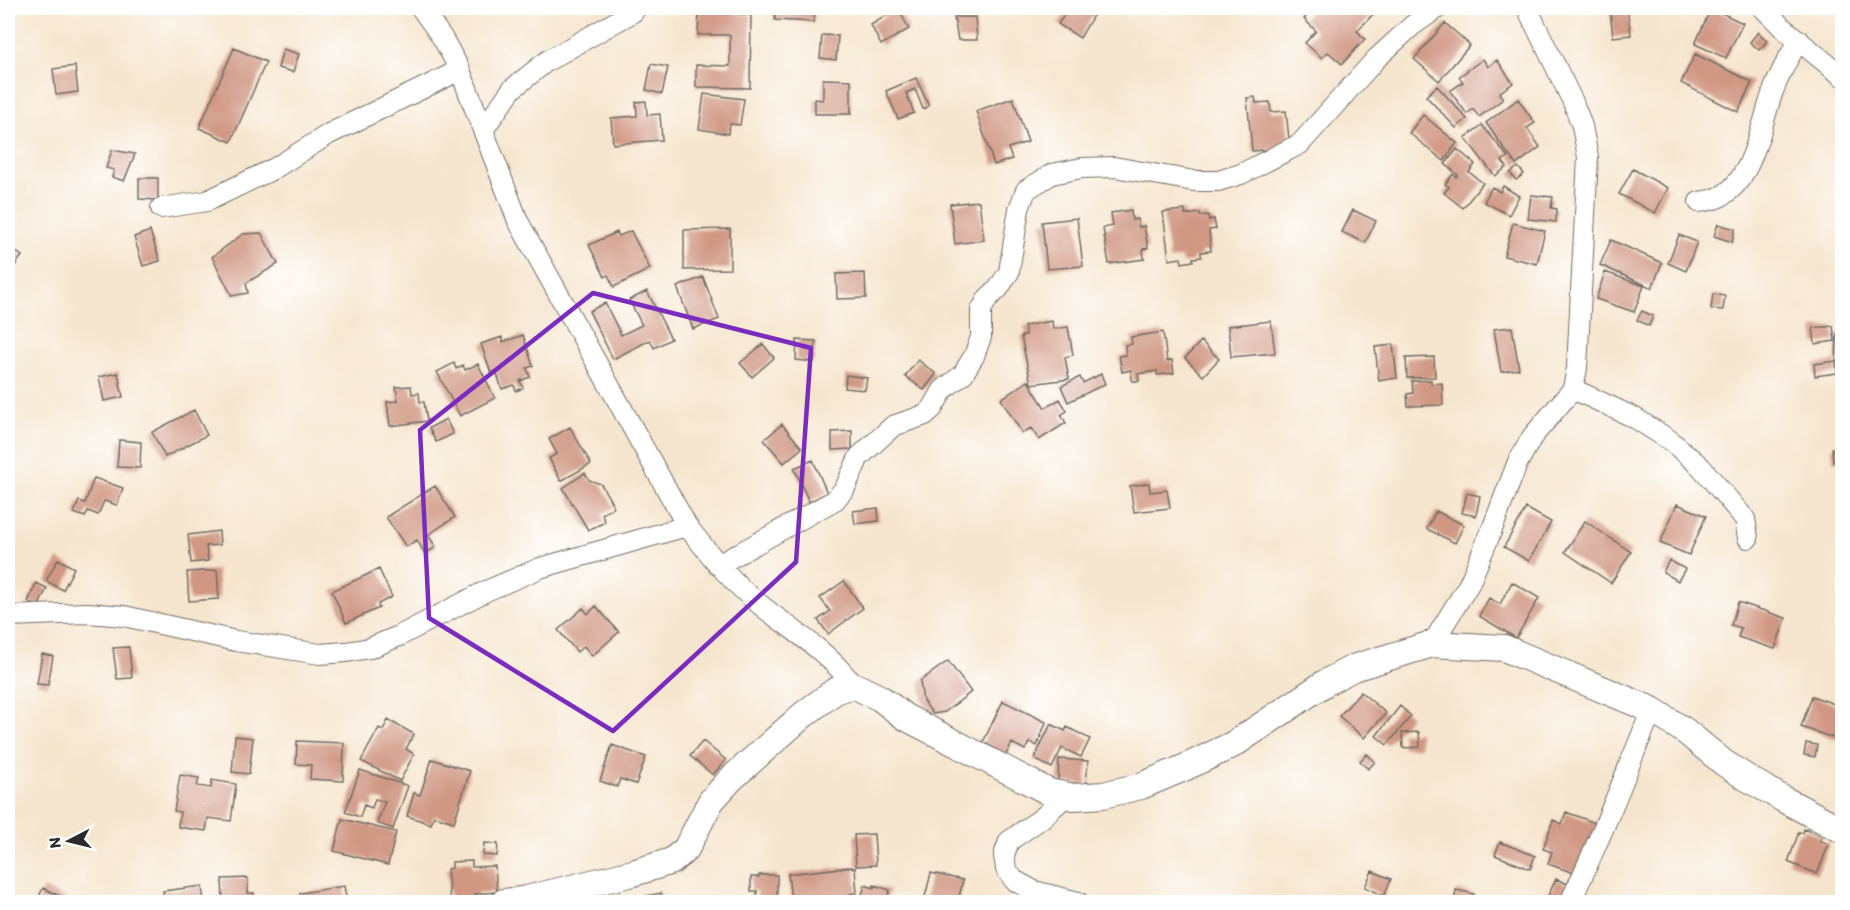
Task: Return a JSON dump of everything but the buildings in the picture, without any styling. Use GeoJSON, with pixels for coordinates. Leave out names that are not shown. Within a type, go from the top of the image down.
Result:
{"type":"FeatureCollection","features":[{"type":"Feature","properties":{"kind":"street"},"geometry":{"type":"LineString","coordinates":[[421,8],[443,39],[460,70],[518,221],[687,526],[718,565],[761,606],[819,648],[841,669],[853,685],[880,698],[905,717],[1050,792],[1074,797],[1103,795],[1141,786],[1234,744],[1325,683],[1353,668],[1432,644],[1504,648],[1652,710],[1685,730],[1724,763],[1747,778],[1842,830]]}},
{"type":"Feature","properties":{"kind":"street"},"geometry":{"type":"LineString","coordinates":[[483,130],[512,89],[547,60],[633,12],[636,8]]}},
{"type":"Feature","properties":{"kind":"street"},"geometry":{"type":"LineString","coordinates":[[718,565],[835,501],[845,488],[859,457],[877,438],[893,426],[925,415],[932,410],[943,390],[963,374],[974,356],[981,337],[981,310],[1009,272],[1019,209],[1026,190],[1052,174],[1082,168],[1114,167],[1194,182],[1218,181],[1241,174],[1300,144],[1376,59],[1413,25],[1438,8]]}},
{"type":"Feature","properties":{"kind":"street"},"geometry":{"type":"LineString","coordinates":[[1432,644],[1468,584],[1517,464],[1532,437],[1573,389],[1588,157],[1582,126],[1574,102],[1527,8]]}},
{"type":"Feature","properties":{"kind":"street"},"geometry":{"type":"LineString","coordinates":[[1763,8],[1842,76]]}},
{"type":"Feature","properties":{"kind":"street"},"geometry":{"type":"LineString","coordinates":[[1699,202],[1718,198],[1732,188],[1744,172],[1755,150],[1783,68],[1799,40]]}},
{"type":"Feature","properties":{"kind":"street"},"geometry":{"type":"LineString","coordinates":[[161,208],[207,201],[275,168],[329,134],[460,70]]}},
{"type":"Feature","properties":{"kind":"street"},"geometry":{"type":"LineString","coordinates":[[1573,389],[1635,418],[1671,441],[1701,467],[1745,519],[1748,538]]}},
{"type":"Feature","properties":{"kind":"street"},"geometry":{"type":"LineString","coordinates":[[8,616],[88,612],[124,616],[247,643],[320,654],[346,652],[370,648],[399,636],[486,591],[540,568],[687,526]]}},
{"type":"Feature","properties":{"kind":"street"},"geometry":{"type":"LineString","coordinates":[[504,903],[633,873],[672,861],[686,849],[711,801],[732,778],[803,715],[835,691],[853,685]]}},
{"type":"Feature","properties":{"kind":"street"},"geometry":{"type":"LineString","coordinates":[[1570,903],[1593,857],[1614,799],[1652,710]]}},
{"type":"Feature","properties":{"kind":"street"},"geometry":{"type":"LineString","coordinates":[[1067,795],[1042,818],[1009,841],[1004,855],[1006,869],[1014,880],[1034,891],[1078,903]]}},
{"type":"Feature","properties":{"kind":"highlighted area"},"geometry":{"type":"Polygon","coordinates":[[[593,293],[811,348],[796,562],[613,731],[429,618],[420,430],[593,293]]]}}]}
